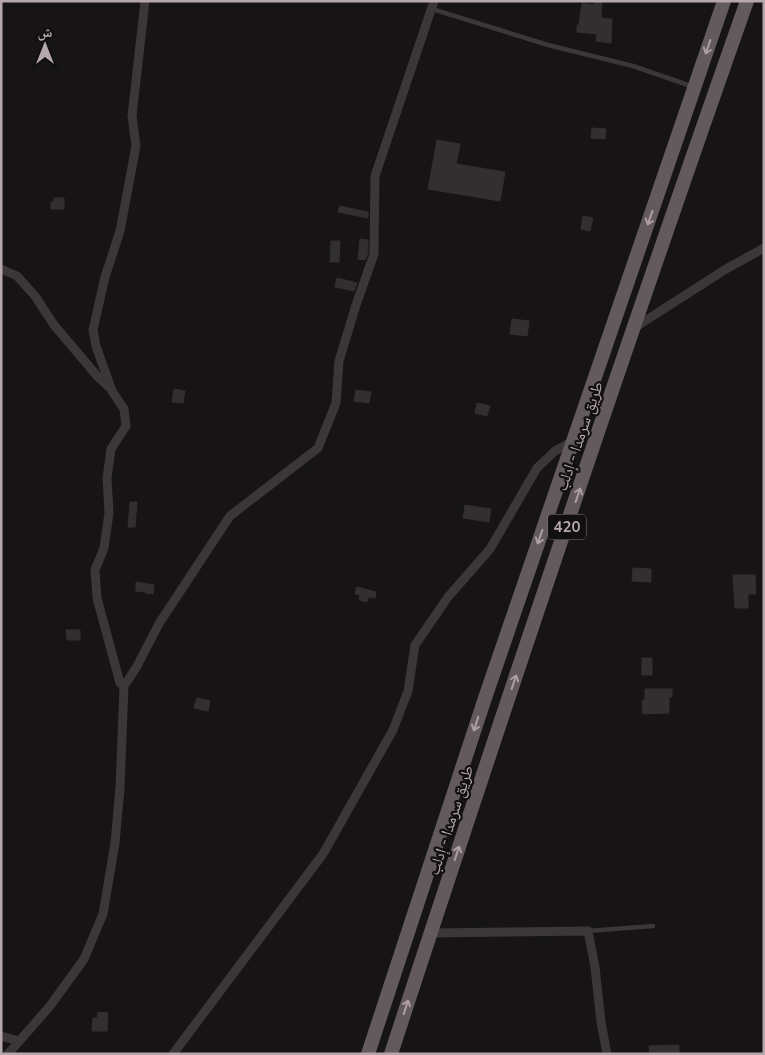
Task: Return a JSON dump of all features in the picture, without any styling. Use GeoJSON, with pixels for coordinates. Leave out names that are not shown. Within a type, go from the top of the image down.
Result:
{"type":"FeatureCollection","features":[{"type":"Feature","properties":{"kind":"highway","name":"طريق سرمدا - إدلب"},"geometry":{"type":"LineString","coordinates":[[368,1054],[485,698],[724,1]]}},
{"type":"Feature","properties":{"kind":"highway","name":"طريق سرمدا - إدلب"},"geometry":{"type":"LineString","coordinates":[[391,1054],[676,202],[747,1]]}},
{"type":"Feature","properties":{"kind":"highway"},"geometry":{"type":"LineString","coordinates":[[657,196],[676,202]]}},
{"type":"Feature","properties":{"kind":"highway"},"geometry":{"type":"LineString","coordinates":[[485,698],[507,703]]}},
{"type":"Feature","properties":{"kind":"street"},"geometry":{"type":"LineString","coordinates":[[112,391],[96,346],[93,330],[105,277],[113,258],[120,231],[135,153],[136,146],[132,116],[145,1]]}},
{"type":"Feature","properties":{"kind":"street"},"geometry":{"type":"LineString","coordinates":[[8,1054],[50,1006],[84,959],[103,914],[115,843],[124,686],[136,668],[160,622],[230,516],[318,448],[336,403],[339,361],[374,254],[375,176],[433,5]]}},
{"type":"Feature","properties":{"kind":"street"},"geometry":{"type":"LineString","coordinates":[[634,328],[726,269],[764,248]]}},
{"type":"Feature","properties":{"kind":"street"},"geometry":{"type":"LineString","coordinates":[[1,269],[17,276],[35,296],[54,325],[112,391],[124,409],[126,426],[111,449],[107,478],[110,513],[104,548],[95,570],[97,598],[120,683],[124,686]]}},
{"type":"Feature","properties":{"kind":"street"},"geometry":{"type":"LineString","coordinates":[[173,1054],[323,854],[393,730],[408,691],[415,645],[448,597],[490,549],[537,468],[555,452],[573,441]]}},
{"type":"Feature","properties":{"kind":"street"},"geometry":{"type":"LineString","coordinates":[[430,933],[588,931],[594,960],[601,1022],[607,1054]]}},
{"type":"Feature","properties":{"kind":"street"},"geometry":{"type":"LineString","coordinates":[[1,1036],[19,1041]]}},
{"type":"Feature","properties":{"kind":"lane"},"geometry":{"type":"LineString","coordinates":[[433,5],[548,45],[633,66],[694,87]]}},
{"type":"Feature","properties":{"kind":"lane"},"geometry":{"type":"LineString","coordinates":[[588,931],[653,926]]}},
{"type":"Feature","properties":{"kind":"building"},"geometry":{"type":"Polygon","coordinates":[[[594,1],[602,1],[601,18],[612,19],[611,43],[596,41],[597,34],[577,32],[582,3],[594,5],[594,1]]]}},
{"type":"Feature","properties":{"kind":"building"},"geometry":{"type":"Polygon","coordinates":[[[592,128],[606,129],[605,139],[591,138],[592,128]]]}},
{"type":"Feature","properties":{"kind":"building"},"geometry":{"type":"Polygon","coordinates":[[[437,140],[460,144],[456,164],[505,172],[500,201],[428,189],[437,140]]]}},
{"type":"Feature","properties":{"kind":"building"},"geometry":{"type":"Polygon","coordinates":[[[54,198],[64,198],[64,209],[51,209],[51,202],[54,202],[54,198]]]}},
{"type":"Feature","properties":{"kind":"building"},"geometry":{"type":"Polygon","coordinates":[[[340,206],[368,212],[368,218],[338,212],[340,206]]]}},
{"type":"Feature","properties":{"kind":"building"},"geometry":{"type":"Polygon","coordinates":[[[583,216],[593,218],[590,231],[581,229],[583,216]]]}},
{"type":"Feature","properties":{"kind":"building"},"geometry":{"type":"Polygon","coordinates":[[[360,239],[368,240],[368,253],[365,260],[358,259],[360,239]]]}},
{"type":"Feature","properties":{"kind":"building"},"geometry":{"type":"Polygon","coordinates":[[[331,241],[340,241],[339,262],[330,262],[331,241]]]}},
{"type":"Feature","properties":{"kind":"building"},"geometry":{"type":"Polygon","coordinates":[[[337,278],[357,283],[354,291],[335,287],[337,278]]]}},
{"type":"Feature","properties":{"kind":"building"},"geometry":{"type":"Polygon","coordinates":[[[512,319],[529,321],[527,336],[510,334],[512,319]]]}},
{"type":"Feature","properties":{"kind":"building"},"geometry":{"type":"Polygon","coordinates":[[[174,389],[185,391],[183,403],[172,402],[174,389]]]}},
{"type":"Feature","properties":{"kind":"building"},"geometry":{"type":"Polygon","coordinates":[[[356,390],[371,392],[369,403],[354,401],[356,390]]]}},
{"type":"Feature","properties":{"kind":"building"},"geometry":{"type":"Polygon","coordinates":[[[477,403],[490,406],[487,416],[475,413],[477,403]]]}},
{"type":"Feature","properties":{"kind":"building"},"geometry":{"type":"Polygon","coordinates":[[[130,502],[137,502],[135,527],[128,527],[130,502]]]}},
{"type":"Feature","properties":{"kind":"building"},"geometry":{"type":"Polygon","coordinates":[[[465,505],[491,509],[489,522],[463,518],[465,505]]]}},
{"type":"Feature","properties":{"kind":"building"},"geometry":{"type":"Polygon","coordinates":[[[633,568],[651,569],[651,582],[632,581],[633,568]]]}},
{"type":"Feature","properties":{"kind":"building"},"geometry":{"type":"Polygon","coordinates":[[[733,575],[755,575],[756,594],[748,594],[748,608],[735,608],[733,575]]]}},
{"type":"Feature","properties":{"kind":"building"},"geometry":{"type":"Polygon","coordinates":[[[136,582],[154,585],[153,594],[136,591],[136,582]]]}},
{"type":"Feature","properties":{"kind":"building"},"geometry":{"type":"Polygon","coordinates":[[[357,587],[376,592],[375,598],[368,597],[367,602],[359,600],[360,595],[355,594],[357,587]]]}},
{"type":"Feature","properties":{"kind":"building"},"geometry":{"type":"Polygon","coordinates":[[[66,630],[80,630],[80,640],[67,640],[66,630]]]}},
{"type":"Feature","properties":{"kind":"building"},"geometry":{"type":"Polygon","coordinates":[[[642,658],[652,658],[652,675],[642,675],[642,658]]]}},
{"type":"Feature","properties":{"kind":"building"},"geometry":{"type":"Polygon","coordinates":[[[645,689],[672,689],[672,697],[669,697],[669,713],[643,714],[642,700],[645,700],[645,689]]]}},
{"type":"Feature","properties":{"kind":"building"},"geometry":{"type":"Polygon","coordinates":[[[197,698],[210,701],[208,711],[194,708],[197,698]]]}},
{"type":"Feature","properties":{"kind":"building"},"geometry":{"type":"Polygon","coordinates":[[[98,1012],[108,1013],[107,1031],[92,1031],[93,1018],[97,1018],[98,1012]]]}},
{"type":"Feature","properties":{"kind":"building"},"geometry":{"type":"Polygon","coordinates":[[[679,1045],[679,1054],[650,1054],[649,1046],[679,1045]]]}}]}
